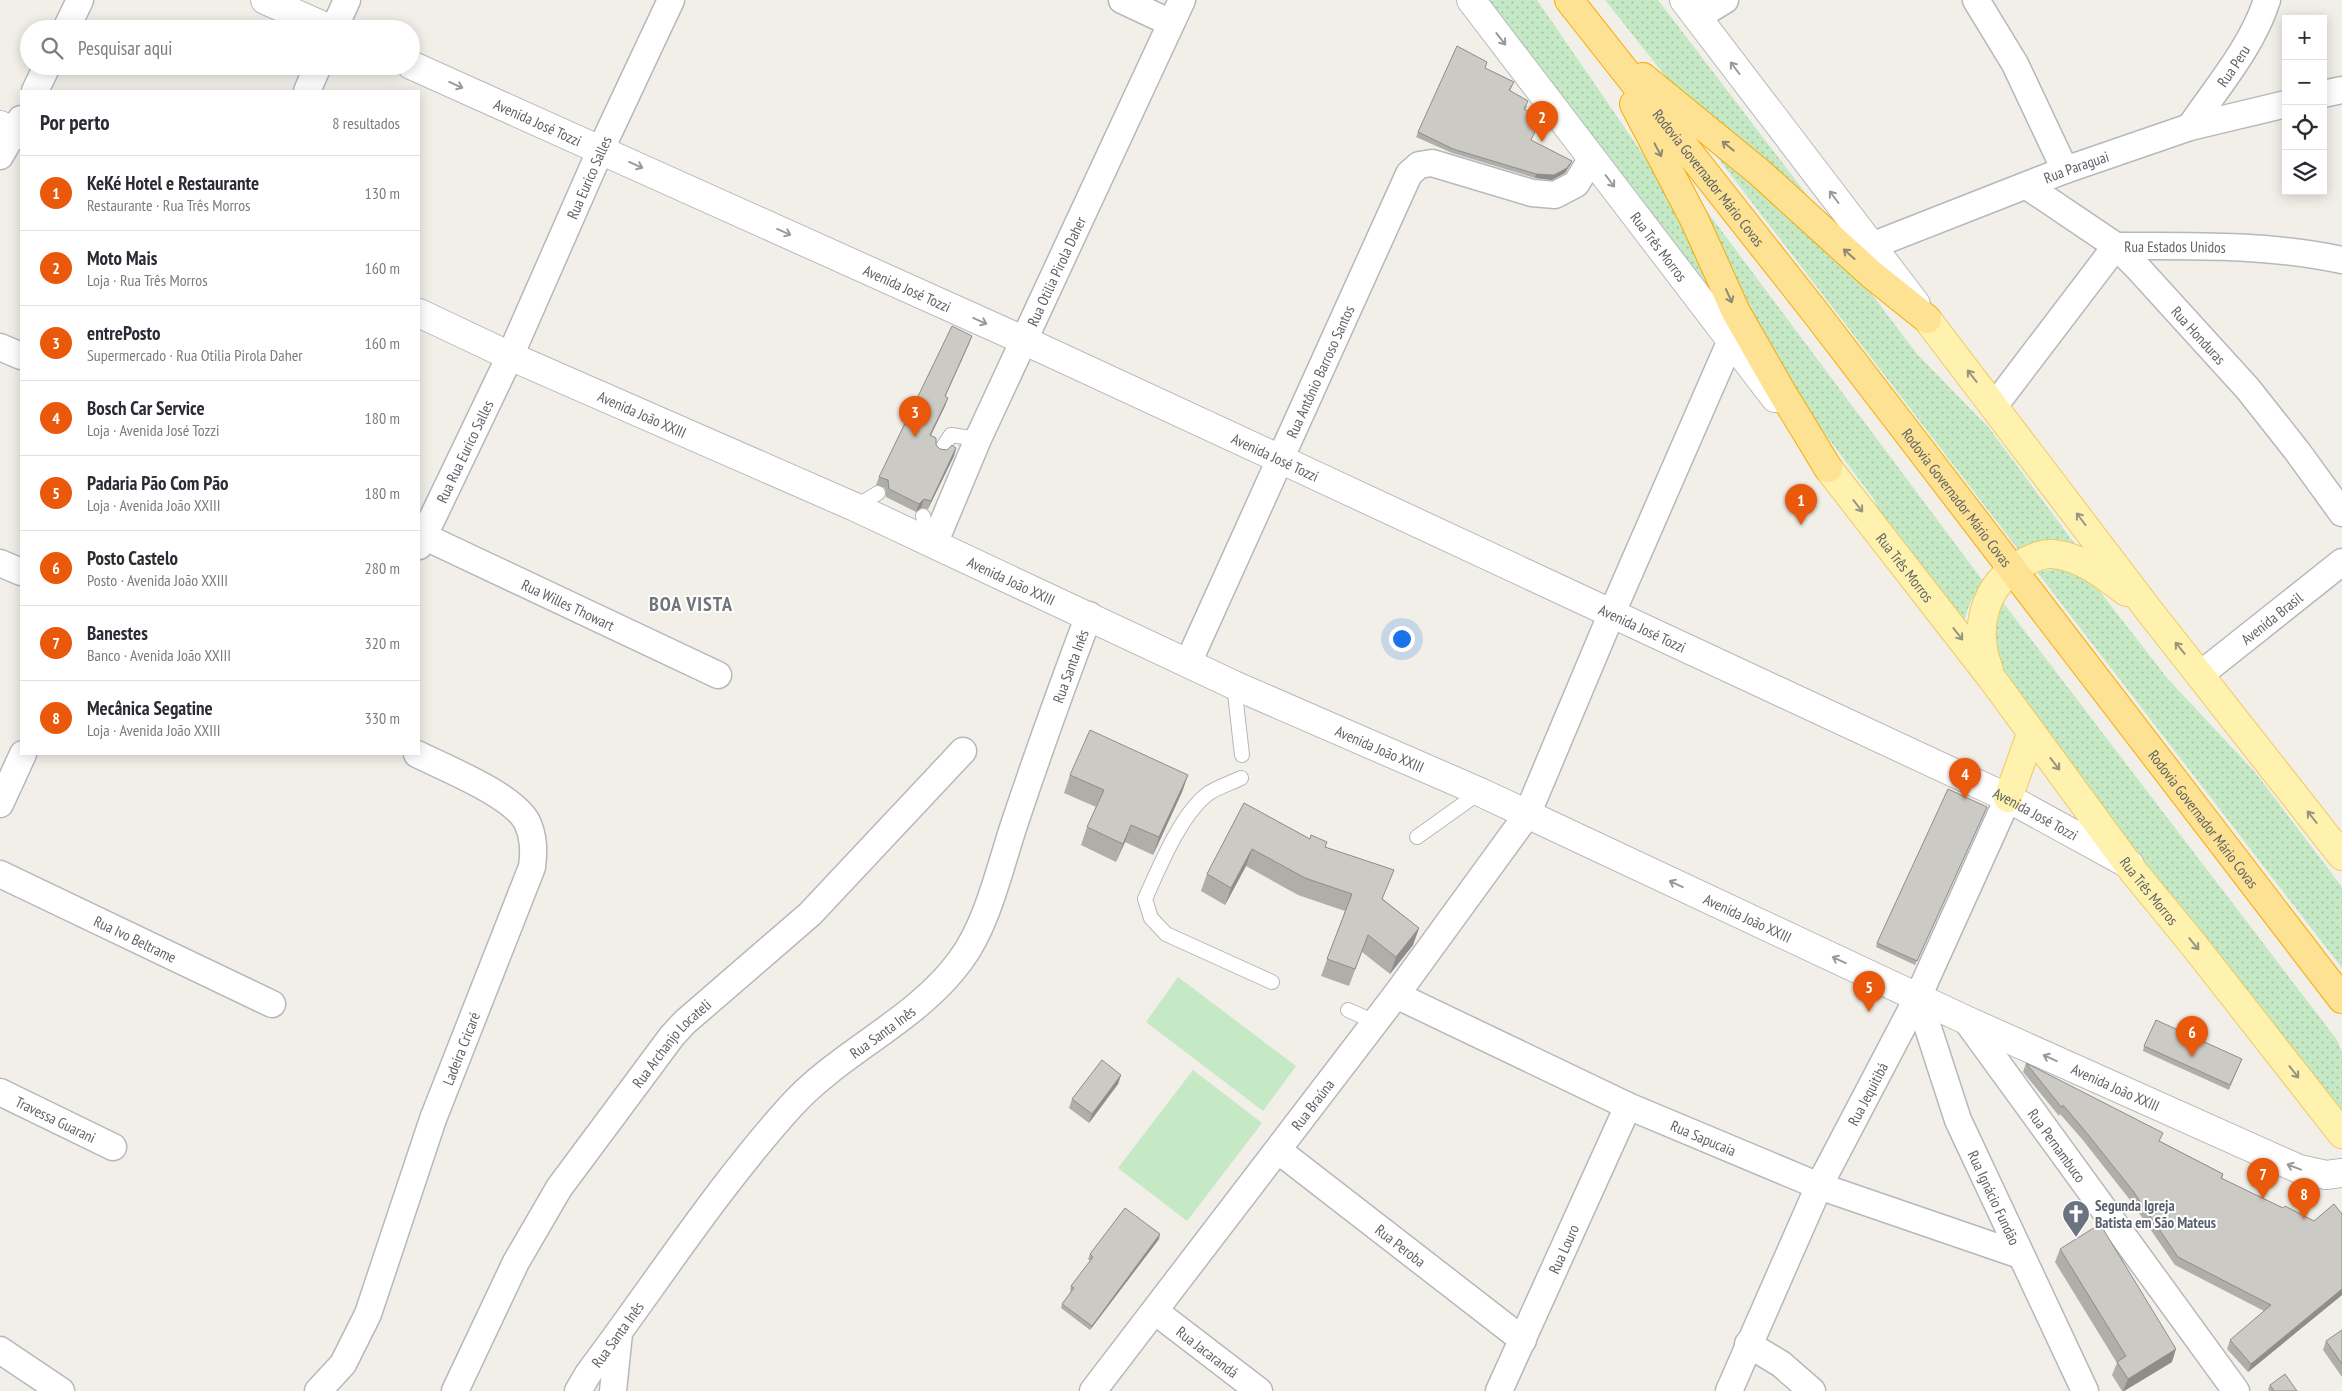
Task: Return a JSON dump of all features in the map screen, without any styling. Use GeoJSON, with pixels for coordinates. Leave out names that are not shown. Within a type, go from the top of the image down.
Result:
{"type":"FeatureCollection","features":[{"type":"Feature","properties":{"kind":"highway","name":"Rodovia Governador Mário Covas"},"geometry":{"type":"LineString","coordinates":[[1569,0],[1815,312],[2011,570],[2342,999]]}},
{"type":"Feature","properties":{"kind":"highway"},"geometry":{"type":"LineString","coordinates":[[1603,45],[1759,172],[1871,274],[1927,319]]}},
{"type":"Feature","properties":{"kind":"highway"},"geometry":{"type":"LineString","coordinates":[[1603,45],[1695,220],[1736,312],[1828,468]]}},
{"type":"Feature","properties":{"kind":"main road"},"geometry":{"type":"LineString","coordinates":[[1927,319],[1995,405],[2147,608],[2201,674],[2342,856]]}},
{"type":"Feature","properties":{"kind":"main road","name":"Rua Três Morros"},"geometry":{"type":"LineString","coordinates":[[1828,468],[1993,680],[2031,734],[2130,865],[2342,1134]]}},
{"type":"Feature","properties":{"kind":"main road"},"geometry":{"type":"LineString","coordinates":[[1993,680],[1983,654],[1980,630],[1987,601],[2011,570],[2031,559],[2049,554],[2069,556],[2107,578],[2147,608]]}},
{"type":"Feature","properties":{"kind":"main road"},"geometry":{"type":"LineString","coordinates":[[2008,798],[2031,734]]}},
{"type":"Feature","properties":{"kind":"street"},"geometry":{"type":"LineString","coordinates":[[70,20],[80,0]]}},
{"type":"Feature","properties":{"kind":"street"},"geometry":{"type":"LineString","coordinates":[[265,0],[310,20]]}},
{"type":"Feature","properties":{"kind":"street"},"geometry":{"type":"LineString","coordinates":[[338,20],[347,0]]}},
{"type":"Feature","properties":{"kind":"street","name":"Rua Eurico Salles"},"geometry":{"type":"LineString","coordinates":[[510,356],[601,149],[671,0]]}},
{"type":"Feature","properties":{"kind":"street"},"geometry":{"type":"LineString","coordinates":[[1122,0],[1171,23]]}},
{"type":"Feature","properties":{"kind":"street","name":"Rua Otilia Pirola Daher"},"geometry":{"type":"LineString","coordinates":[[932,543],[1023,340],[1182,0]]}},
{"type":"Feature","properties":{"kind":"street","name":"Rua Três Morros"},"geometry":{"type":"LineString","coordinates":[[1471,0],[1828,468]]}},
{"type":"Feature","properties":{"kind":"street"},"geometry":{"type":"LineString","coordinates":[[1725,0],[1690,8],[1927,319]]}},
{"type":"Feature","properties":{"kind":"street"},"geometry":{"type":"LineString","coordinates":[[1976,0],[2015,64],[2065,170]]}},
{"type":"Feature","properties":{"kind":"street","name":"Rua Peru"},"geometry":{"type":"LineString","coordinates":[[2190,128],[2247,44],[2262,16],[2267,0]]}},
{"type":"Feature","properties":{"kind":"street","name":"Avenida José Tozzi"},"geometry":{"type":"LineString","coordinates":[[420,69],[1023,340],[1280,459],[1611,615],[2008,798],[2130,865]]}},
{"type":"Feature","properties":{"kind":"street"},"geometry":{"type":"LineString","coordinates":[[35,90],[43,75]]}},
{"type":"Feature","properties":{"kind":"street"},"geometry":{"type":"LineString","coordinates":[[307,90],[314,75]]}},
{"type":"Feature","properties":{"kind":"street"},"geometry":{"type":"LineString","coordinates":[[2327,93],[2342,90]]}},
{"type":"Feature","properties":{"kind":"street","name":"Rua Paraguai"},"geometry":{"type":"LineString","coordinates":[[1871,246],[2065,170],[2190,128],[2282,105]]}},
{"type":"Feature","properties":{"kind":"street"},"geometry":{"type":"LineString","coordinates":[[0,156],[14,128]]}},
{"type":"Feature","properties":{"kind":"street","name":"Rua Antônio Barroso Santos"},"geometry":{"type":"LineString","coordinates":[[1188,663],[1409,174],[1420,165],[1441,164],[1532,193],[1555,195],[1576,184],[1592,158]]}},
{"type":"Feature","properties":{"kind":"street","name":"Rua Honduras"},"geometry":{"type":"LineString","coordinates":[[2027,186],[2116,246],[2248,389],[2297,451],[2342,513]]}},
{"type":"Feature","properties":{"kind":"street","name":"Rua Estados Unidos"},"geometry":{"type":"LineString","coordinates":[[1995,405],[2116,246],[2227,246],[2306,252],[2342,260]]}},
{"type":"Feature","properties":{"kind":"street","name":"Avenida João XXIII"},"geometry":{"type":"LineString","coordinates":[[420,313],[510,356],[855,507],[1089,615],[1234,685],[1480,792],[1966,1020],[2299,1169],[2326,1174],[2342,1173]]}},
{"type":"Feature","properties":{"kind":"street","name":"Rua Braúna"},"geometry":{"type":"LineString","coordinates":[[1093,1391],[1156,1312],[1375,1022],[1527,814],[1611,615],[1731,340]]}},
{"type":"Feature","properties":{"kind":"street"},"geometry":{"type":"LineString","coordinates":[[0,347],[20,356]]}},
{"type":"Feature","properties":{"kind":"street","name":"Rua Rua Eurico Salles"},"geometry":{"type":"LineString","coordinates":[[420,539],[510,356]]}},
{"type":"Feature","properties":{"kind":"street","name":"Rua Willes Thowart"},"geometry":{"type":"LineString","coordinates":[[420,539],[718,675]]}},
{"type":"Feature","properties":{"kind":"street","name":"Avenida Brasil"},"geometry":{"type":"LineString","coordinates":[[2201,674],[2342,562]]}},
{"type":"Feature","properties":{"kind":"street"},"geometry":{"type":"LineString","coordinates":[[0,563],[20,572]]}},
{"type":"Feature","properties":{"kind":"street","name":"Rua Santa Inês"},"geometry":{"type":"LineString","coordinates":[[578,1391],[736,1171],[793,1105],[840,1063],[933,992],[961,959],[979,926],[1041,744],[1089,615]]}},
{"type":"Feature","properties":{"kind":"street","name":"Rua Archanjo Locateli"},"geometry":{"type":"LineString","coordinates":[[455,1391],[516,1262],[559,1188],[672,1036],[685,1022],[810,914],[963,751]]}},
{"type":"Feature","properties":{"kind":"street"},"geometry":{"type":"LineString","coordinates":[[0,804],[23,755]]}},
{"type":"Feature","properties":{"kind":"street","name":"Ladeira Cricaré"},"geometry":{"type":"LineString","coordinates":[[318,1391],[342,1364],[368,1314],[433,1118],[532,867],[534,845],[527,822],[510,802],[419,755]]}},
{"type":"Feature","properties":{"kind":"street","name":"Rua Jequitibá"},"geometry":{"type":"LineString","coordinates":[[1729,1391],[1819,1186],[1918,997],[2008,798]]}},
{"type":"Feature","properties":{"kind":"street","name":"Rua Ivo Beltrame"},"geometry":{"type":"LineString","coordinates":[[0,874],[272,1004]]}},
{"type":"Feature","properties":{"kind":"street","name":"Rua Sapucaia"},"geometry":{"type":"LineString","coordinates":[[1396,994],[1628,1106],[1819,1186],[2020,1255]]}},
{"type":"Feature","properties":{"kind":"street","name":"Rua Ignácio Fundão"},"geometry":{"type":"LineString","coordinates":[[1918,997],[1958,1120],[2085,1391]]}},
{"type":"Feature","properties":{"kind":"street","name":"Rua Pernambuco"},"geometry":{"type":"LineString","coordinates":[[1966,1020],[2236,1391]]}},
{"type":"Feature","properties":{"kind":"street","name":"Travessa Guarani"},"geometry":{"type":"LineString","coordinates":[[0,1092],[113,1147]]}},
{"type":"Feature","properties":{"kind":"street","name":"Rua Louro"},"geometry":{"type":"LineString","coordinates":[[1499,1391],[1628,1106]]}},
{"type":"Feature","properties":{"kind":"street","name":"Rua Peroba"},"geometry":{"type":"LineString","coordinates":[[1278,1150],[1523,1340]]}},
{"type":"Feature","properties":{"kind":"street","name":"Rua Jacarandá"},"geometry":{"type":"LineString","coordinates":[[1156,1312],[1260,1391]]}},
{"type":"Feature","properties":{"kind":"street"},"geometry":{"type":"LineString","coordinates":[[613,1391],[619,1333]]}},
{"type":"Feature","properties":{"kind":"street"},"geometry":{"type":"LineString","coordinates":[[1748,1344],[1781,1364],[1812,1391]]}},
{"type":"Feature","properties":{"kind":"street"},"geometry":{"type":"LineString","coordinates":[[0,1350],[60,1391]]}},
{"type":"Feature","properties":{"kind":"lane"},"geometry":{"type":"LineString","coordinates":[[942,450],[951,435],[978,439]]}},
{"type":"Feature","properties":{"kind":"lane"},"geometry":{"type":"LineString","coordinates":[[855,507],[878,494]]}},
{"type":"Feature","properties":{"kind":"lane"},"geometry":{"type":"LineString","coordinates":[[923,516],[932,543]]}},
{"type":"Feature","properties":{"kind":"lane"},"geometry":{"type":"LineString","coordinates":[[1234,685],[1242,756]]}},
{"type":"Feature","properties":{"kind":"lane"},"geometry":{"type":"LineString","coordinates":[[1241,778],[1210,793],[1196,806],[1166,852],[1145,899],[1151,918],[1166,934],[1272,982]]}},
{"type":"Feature","properties":{"kind":"lane"},"geometry":{"type":"LineString","coordinates":[[1417,837],[1480,792]]}},
{"type":"Feature","properties":{"kind":"lane"},"geometry":{"type":"LineString","coordinates":[[1348,1010],[1375,1022]]}},
{"type":"Feature","properties":{"kind":"green space"},"geometry":{"type":"Polygon","coordinates":[[[1480,0],[1537,0],[1675,201],[1739,340],[1480,0]]]}},
{"type":"Feature","properties":{"kind":"green space"},"geometry":{"type":"Polygon","coordinates":[[[1605,0],[1658,0],[1833,229],[1682,97],[1605,0]]]}},
{"type":"Feature","properties":{"kind":"green space"},"geometry":{"type":"Polygon","coordinates":[[[1698,132],[1868,289],[1917,354],[1989,428],[2077,547],[2021,553],[1698,132]]]}},
{"type":"Feature","properties":{"kind":"green space"},"geometry":{"type":"Polygon","coordinates":[[[1685,182],[1983,581],[1969,605],[1963,632],[1887,527],[1873,498],[1778,371],[1685,182]]]}},
{"type":"Feature","properties":{"kind":"green space"},"geometry":{"type":"Polygon","coordinates":[[[2063,568],[2073,570],[2095,585],[2167,678],[2254,771],[2342,887],[2342,968],[2037,572],[2063,568]]]}},
{"type":"Feature","properties":{"kind":"green space"},"geometry":{"type":"Polygon","coordinates":[[[2001,600],[2337,1040],[2342,1052],[2342,1124],[1997,677],[1989,623],[2001,600]]]}},
{"type":"Feature","properties":{"kind":"green space"},"geometry":{"type":"Polygon","coordinates":[[[1178,977],[1296,1066],[1263,1111],[1146,1022],[1178,977]]]}},
{"type":"Feature","properties":{"kind":"green space"},"geometry":{"type":"Polygon","coordinates":[[[1193,1070],[1262,1123],[1187,1221],[1118,1168],[1193,1070]]]}},
{"type":"Feature","properties":{"kind":"building"},"geometry":{"type":"Polygon","coordinates":[[[1457,46],[1487,62],[1485,68],[1514,82],[1509,90],[1528,101],[1524,109],[1541,119],[1531,140],[1572,161],[1567,168],[1554,175],[1536,174],[1453,149],[1418,132],[1457,46]]]}},
{"type":"Feature","properties":{"kind":"building"},"geometry":{"type":"Polygon","coordinates":[[[952,326],[972,336],[945,396],[948,398],[930,435],[936,438],[936,445],[940,449],[947,450],[952,445],[956,448],[931,501],[924,499],[919,504],[889,489],[888,480],[879,477],[952,326]]]}},
{"type":"Feature","properties":{"kind":"building"},"geometry":{"type":"Polygon","coordinates":[[[1090,730],[1188,775],[1159,837],[1131,825],[1123,844],[1087,827],[1104,790],[1070,775],[1090,730]]]}},
{"type":"Feature","properties":{"kind":"building"},"geometry":{"type":"Polygon","coordinates":[[[1948,789],[1987,807],[1917,961],[1877,943],[1948,789]]]}},
{"type":"Feature","properties":{"kind":"building"},"geometry":{"type":"Polygon","coordinates":[[[1244,803],[1310,839],[1311,835],[1327,842],[1325,847],[1394,870],[1382,899],[1419,928],[1396,957],[1368,935],[1355,969],[1327,959],[1352,894],[1305,878],[1252,849],[1231,888],[1207,874],[1244,803]]]}},
{"type":"Feature","properties":{"kind":"building"},"geometry":{"type":"Polygon","coordinates":[[[2156,1020],[2242,1059],[2230,1085],[2144,1046],[2156,1020]]]}},
{"type":"Feature","properties":{"kind":"building"},"geometry":{"type":"Polygon","coordinates":[[[1102,1060],[1121,1075],[1092,1114],[1072,1099],[1102,1060]]]}},
{"type":"Feature","properties":{"kind":"building"},"geometry":{"type":"Polygon","coordinates":[[[2026,1063],[2163,1133],[2159,1141],[2223,1174],[2221,1178],[2283,1208],[2285,1206],[2314,1221],[2334,1204],[2342,1214],[2342,1289],[2251,1364],[2230,1340],[2271,1305],[2178,1257],[2133,1191],[2085,1131],[2063,1105],[2062,1108],[2026,1063]]]}},
{"type":"Feature","properties":{"kind":"building"},"geometry":{"type":"Polygon","coordinates":[[[1125,1208],[1160,1234],[1092,1326],[1062,1304],[1074,1288],[1071,1286],[1093,1257],[1090,1254],[1125,1208]]]}},
{"type":"Feature","properties":{"kind":"building"},"geometry":{"type":"Polygon","coordinates":[[[2100,1224],[2176,1349],[2128,1379],[2117,1362],[2126,1356],[2060,1249],[2100,1224]]]}},
{"type":"Feature","properties":{"kind":"building"},"geometry":{"type":"Polygon","coordinates":[[[2342,1330],[2342,1364],[2326,1341],[2342,1330]]]}},
{"type":"Feature","properties":{"kind":"building"},"geometry":{"type":"Polygon","coordinates":[[[2285,1374],[2297,1391],[2274,1391],[2270,1385],[2285,1374]]]}},
{"type":"Feature","properties":{"kind":"place","name":"Moto Mais"},"geometry":{"type":"Point","coordinates":[1542,142]}},
{"type":"Feature","properties":{"kind":"place","name":"entrePosto"},"geometry":{"type":"Point","coordinates":[915,437]}},
{"type":"Feature","properties":{"kind":"place","name":"KeKé Hotel e Restaurante"},"geometry":{"type":"Point","coordinates":[1801,525]}},
{"type":"Feature","properties":{"kind":"place","name":"Bosch Car Service"},"geometry":{"type":"Point","coordinates":[1965,799]}},
{"type":"Feature","properties":{"kind":"place","name":"Padaria Pão Com Pão"},"geometry":{"type":"Point","coordinates":[1869,1012]}},
{"type":"Feature","properties":{"kind":"place","name":"Posto Castelo"},"geometry":{"type":"Point","coordinates":[2192,1057]}},
{"type":"Feature","properties":{"kind":"place","name":"Banestes"},"geometry":{"type":"Point","coordinates":[2263,1199]}},
{"type":"Feature","properties":{"kind":"place","name":"Mecânica Segatine"},"geometry":{"type":"Point","coordinates":[2304,1219]}},
{"type":"Feature","properties":{"kind":"place","name":"Segunda Igreja Batista em São Mateus"},"geometry":{"type":"Point","coordinates":[2076,1238]}},
{"type":"Feature","properties":{"kind":"district","name":"BOA VISTA"},"geometry":{"type":"Point","coordinates":[691,604]}}]}
